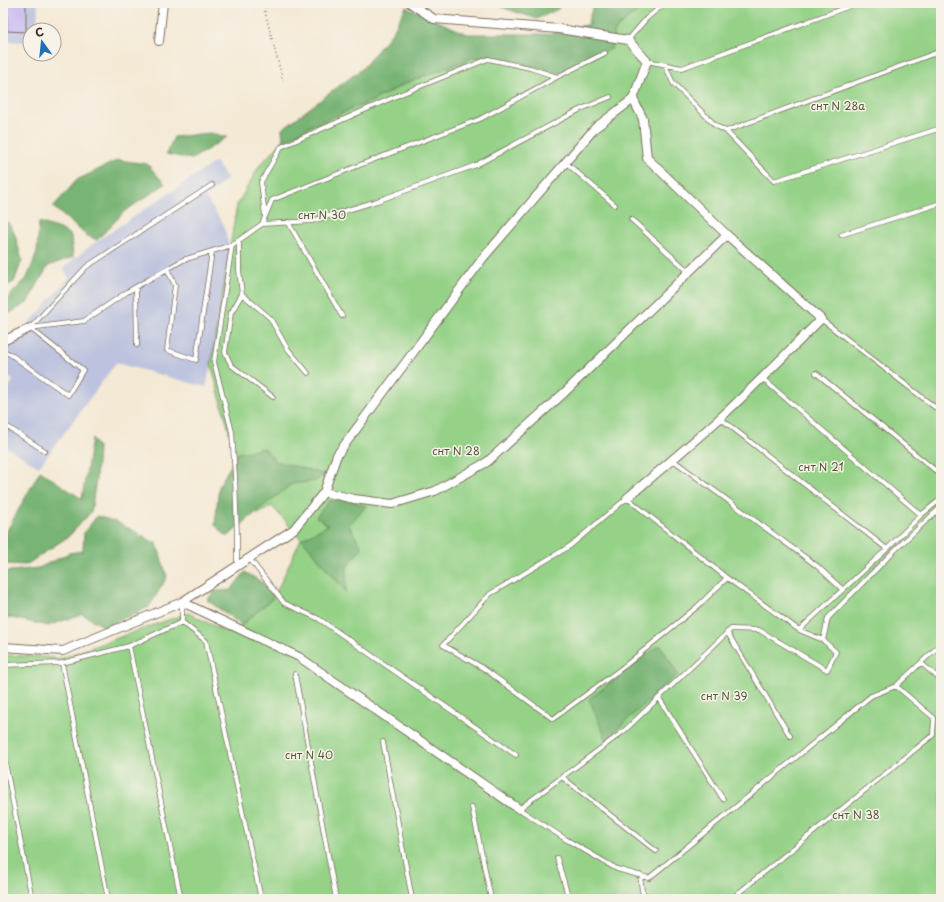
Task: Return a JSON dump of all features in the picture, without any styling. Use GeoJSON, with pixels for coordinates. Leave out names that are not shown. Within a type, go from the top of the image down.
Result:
{"type":"FeatureCollection","features":[{"type":"Feature","properties":{"kind":"street"},"geometry":{"type":"LineString","coordinates":[[159,41],[163,3]]}},
{"type":"Feature","properties":{"kind":"street"},"geometry":{"type":"LineString","coordinates":[[3,647],[63,651],[182,602],[294,529],[324,492],[337,455],[483,258],[595,128],[633,99],[647,61],[628,40],[559,29],[434,19],[410,3]]}},
{"type":"Feature","properties":{"kind":"street"},"geometry":{"type":"LineString","coordinates":[[627,498],[720,418],[821,319],[727,235],[646,158],[643,119],[633,99]]}},
{"type":"Feature","properties":{"kind":"street"},"geometry":{"type":"LineString","coordinates":[[324,492],[354,499],[392,504],[435,491],[487,462],[564,393],[727,235]]}},
{"type":"Feature","properties":{"kind":"street"},"geometry":{"type":"LineString","coordinates":[[3,341],[30,328]]}},
{"type":"Feature","properties":{"kind":"street"},"geometry":{"type":"LineString","coordinates":[[182,602],[299,657],[519,809]]}},
{"type":"Feature","properties":{"kind":"lane"},"geometry":{"type":"LineString","coordinates":[[628,40],[646,19],[665,3]]}},
{"type":"Feature","properties":{"kind":"lane"},"geometry":{"type":"LineString","coordinates":[[647,61],[682,68],[858,3]]}},
{"type":"Feature","properties":{"kind":"lane"},"geometry":{"type":"LineString","coordinates":[[726,131],[941,51]]}},
{"type":"Feature","properties":{"kind":"lane"},"geometry":{"type":"LineString","coordinates":[[262,224],[272,200],[480,119],[605,53]]}},
{"type":"Feature","properties":{"kind":"lane"},"geometry":{"type":"LineString","coordinates":[[265,216],[261,182],[280,147],[401,94],[488,59],[530,68],[557,77]]}},
{"type":"Feature","properties":{"kind":"lane"},"geometry":{"type":"LineString","coordinates":[[665,65],[673,83],[716,126],[726,131],[774,181],[941,128]]}},
{"type":"Feature","properties":{"kind":"lane"},"geometry":{"type":"LineString","coordinates":[[30,328],[84,321],[136,287],[183,260],[232,245],[262,224],[312,221],[369,204],[476,165],[579,110],[610,97]]}},
{"type":"Feature","properties":{"kind":"lane"},"geometry":{"type":"LineString","coordinates":[[565,162],[615,205]]}},
{"type":"Feature","properties":{"kind":"lane"},"geometry":{"type":"LineString","coordinates":[[30,328],[86,267],[212,185]]}},
{"type":"Feature","properties":{"kind":"lane"},"geometry":{"type":"LineString","coordinates":[[841,235],[941,203]]}},
{"type":"Feature","properties":{"kind":"lane"},"geometry":{"type":"LineString","coordinates":[[631,219],[689,272]]}},
{"type":"Feature","properties":{"kind":"lane"},"geometry":{"type":"LineString","coordinates":[[288,222],[342,316]]}},
{"type":"Feature","properties":{"kind":"lane"},"geometry":{"type":"LineString","coordinates":[[239,240],[239,270],[242,294],[231,313],[226,352],[231,365],[273,398]]}},
{"type":"Feature","properties":{"kind":"lane"},"geometry":{"type":"LineString","coordinates":[[232,245],[214,362],[232,432],[235,476],[237,566]]}},
{"type":"Feature","properties":{"kind":"lane"},"geometry":{"type":"LineString","coordinates":[[167,269],[175,285],[167,350],[196,360],[212,251]]}},
{"type":"Feature","properties":{"kind":"lane"},"geometry":{"type":"LineString","coordinates":[[136,287],[136,345]]}},
{"type":"Feature","properties":{"kind":"lane"},"geometry":{"type":"LineString","coordinates":[[242,294],[270,318],[287,348],[308,373]]}},
{"type":"Feature","properties":{"kind":"lane"},"geometry":{"type":"LineString","coordinates":[[821,319],[941,412]]}},
{"type":"Feature","properties":{"kind":"lane"},"geometry":{"type":"LineString","coordinates":[[3,351],[10,354],[68,395],[83,370],[30,328]]}},
{"type":"Feature","properties":{"kind":"lane"},"geometry":{"type":"LineString","coordinates":[[816,373],[941,476]]}},
{"type":"Feature","properties":{"kind":"lane"},"geometry":{"type":"LineString","coordinates":[[762,378],[921,515]]}},
{"type":"Feature","properties":{"kind":"lane"},"geometry":{"type":"LineString","coordinates":[[720,418],[887,549]]}},
{"type":"Feature","properties":{"kind":"lane"},"geometry":{"type":"LineString","coordinates":[[3,424],[45,451]]}},
{"type":"Feature","properties":{"kind":"lane"},"geometry":{"type":"LineString","coordinates":[[673,460],[817,566],[843,590]]}},
{"type":"Feature","properties":{"kind":"lane"},"geometry":{"type":"LineString","coordinates":[[727,578],[698,606],[638,655],[553,719],[483,668],[443,645],[490,594],[570,546],[627,498],[727,578],[799,630],[823,640],[836,652],[827,670],[759,630],[730,629],[624,731],[519,809],[567,840],[617,869],[649,878],[871,696],[896,686],[941,644]]}},
{"type":"Feature","properties":{"kind":"lane"},"geometry":{"type":"LineString","coordinates":[[799,630],[887,549],[921,515],[941,499]]}},
{"type":"Feature","properties":{"kind":"lane"},"geometry":{"type":"LineString","coordinates":[[823,640],[828,618],[896,548],[941,507]]}},
{"type":"Feature","properties":{"kind":"lane"},"geometry":{"type":"LineString","coordinates":[[249,558],[284,603],[319,619],[516,755]]}},
{"type":"Feature","properties":{"kind":"lane"},"geometry":{"type":"LineString","coordinates":[[182,602],[182,622]]}},
{"type":"Feature","properties":{"kind":"lane"},"geometry":{"type":"LineString","coordinates":[[3,665],[62,663],[128,646],[182,622]]}},
{"type":"Feature","properties":{"kind":"lane"},"geometry":{"type":"LineString","coordinates":[[182,622],[206,641],[261,899]]}},
{"type":"Feature","properties":{"kind":"lane"},"geometry":{"type":"LineString","coordinates":[[727,632],[790,736]]}},
{"type":"Feature","properties":{"kind":"lane"},"geometry":{"type":"LineString","coordinates":[[128,646],[181,899]]}},
{"type":"Feature","properties":{"kind":"lane"},"geometry":{"type":"LineString","coordinates":[[62,663],[108,899]]}},
{"type":"Feature","properties":{"kind":"lane"},"geometry":{"type":"LineString","coordinates":[[921,663],[941,680]]}},
{"type":"Feature","properties":{"kind":"lane"},"geometry":{"type":"LineString","coordinates":[[295,674],[336,899]]}},
{"type":"Feature","properties":{"kind":"lane"},"geometry":{"type":"LineString","coordinates":[[731,899],[933,735],[934,718],[896,686]]}},
{"type":"Feature","properties":{"kind":"lane"},"geometry":{"type":"LineString","coordinates":[[659,698],[723,799]]}},
{"type":"Feature","properties":{"kind":"lane"},"geometry":{"type":"LineString","coordinates":[[383,742],[412,899]]}},
{"type":"Feature","properties":{"kind":"lane"},"geometry":{"type":"LineString","coordinates":[[3,752],[32,899]]}},
{"type":"Feature","properties":{"kind":"lane"},"geometry":{"type":"LineString","coordinates":[[562,776],[656,851]]}},
{"type":"Feature","properties":{"kind":"lane"},"geometry":{"type":"LineString","coordinates":[[472,807],[491,899]]}},
{"type":"Feature","properties":{"kind":"lane"},"geometry":{"type":"LineString","coordinates":[[557,858],[568,899]]}},
{"type":"Feature","properties":{"kind":"lane"},"geometry":{"type":"LineString","coordinates":[[637,899],[647,898],[642,891],[640,875]]}},
{"type":"Feature","properties":{"kind":"path"},"geometry":{"type":"LineString","coordinates":[[265,3],[265,12],[283,81]]}},
{"type":"Feature","properties":{"kind":"shaded area"},"geometry":{"type":"Polygon","coordinates":[[[3,3],[38,3],[37,22],[22,22],[22,42],[3,41],[3,3]]]}},
{"type":"Feature","properties":{"kind":"shaded area"},"geometry":{"type":"Polygon","coordinates":[[[215,162],[228,179],[205,197],[224,225],[230,251],[206,387],[116,363],[39,467],[3,445],[3,396],[13,380],[3,373],[3,361],[7,357],[3,355],[3,345],[33,319],[69,278],[63,268],[93,244],[215,162]]]}},
{"type":"Feature","properties":{"kind":"green space"},"geometry":{"type":"Polygon","coordinates":[[[503,3],[561,3],[558,9],[537,19],[501,7],[503,3]]]}},
{"type":"Feature","properties":{"kind":"green space"},"geometry":{"type":"Polygon","coordinates":[[[594,3],[646,3],[615,30],[611,49],[555,74],[530,65],[475,57],[406,83],[374,100],[313,125],[283,141],[282,129],[362,69],[392,33],[406,7],[467,34],[548,34],[591,24],[588,22],[594,3]]]}},
{"type":"Feature","properties":{"kind":"green space"},"geometry":{"type":"Polygon","coordinates":[[[646,3],[941,3],[941,899],[3,899],[3,655],[61,658],[188,613],[228,633],[242,625],[274,597],[301,539],[272,506],[258,514],[236,457],[211,364],[237,205],[260,165],[283,141],[313,125],[374,100],[406,83],[475,57],[530,65],[555,74],[615,30],[646,3]]]}},
{"type":"Feature","properties":{"kind":"green space"},"geometry":{"type":"Polygon","coordinates":[[[210,133],[227,137],[192,159],[166,154],[174,137],[210,133]]]}},
{"type":"Feature","properties":{"kind":"green space"},"geometry":{"type":"Polygon","coordinates":[[[118,160],[147,164],[165,184],[125,211],[97,240],[86,235],[53,207],[77,180],[118,160]]]}},
{"type":"Feature","properties":{"kind":"green space"},"geometry":{"type":"Polygon","coordinates":[[[8,222],[15,235],[22,260],[14,282],[3,287],[3,224],[8,222]]]}},
{"type":"Feature","properties":{"kind":"green space"},"geometry":{"type":"Polygon","coordinates":[[[39,222],[62,230],[71,236],[73,257],[48,266],[27,303],[3,317],[3,303],[27,278],[37,253],[39,222]]]}},
{"type":"Feature","properties":{"kind":"green space"},"geometry":{"type":"Polygon","coordinates":[[[92,438],[98,448],[96,480],[91,512],[69,536],[26,565],[3,564],[3,538],[40,471],[82,499],[92,438]]]}},
{"type":"Feature","properties":{"kind":"green space"},"geometry":{"type":"Polygon","coordinates":[[[264,448],[275,461],[324,474],[316,481],[292,484],[227,537],[215,525],[219,486],[238,453],[264,448]]]}},
{"type":"Feature","properties":{"kind":"green space"},"geometry":{"type":"Polygon","coordinates":[[[330,500],[350,501],[366,506],[349,525],[362,548],[347,566],[346,592],[302,539],[328,525],[316,517],[330,500]]]}},
{"type":"Feature","properties":{"kind":"green space"},"geometry":{"type":"Polygon","coordinates":[[[97,516],[119,523],[157,544],[167,577],[149,607],[105,627],[82,614],[48,626],[3,616],[3,572],[39,568],[69,553],[83,551],[84,533],[97,516]]]}},
{"type":"Feature","properties":{"kind":"green space"},"geometry":{"type":"Polygon","coordinates":[[[245,572],[263,583],[274,597],[242,625],[207,600],[215,591],[231,590],[245,572]]]}},
{"type":"Feature","properties":{"kind":"green space"},"geometry":{"type":"Polygon","coordinates":[[[660,645],[678,674],[606,739],[589,699],[660,645]]]}},
{"type":"Feature","properties":{"kind":"building"},"geometry":{"type":"Polygon","coordinates":[[[7,3],[26,3],[26,22],[22,22],[22,32],[7,31],[7,3]]]}},
{"type":"Feature","properties":{"kind":"park label","name":"снт N 28а"},"geometry":{"type":"Point","coordinates":[838,105]}},
{"type":"Feature","properties":{"kind":"park label","name":"снт N 30"},"geometry":{"type":"Point","coordinates":[322,214]}},
{"type":"Feature","properties":{"kind":"park label","name":"снт N 28"},"geometry":{"type":"Point","coordinates":[456,450]}},
{"type":"Feature","properties":{"kind":"park label","name":"снт N 21"},"geometry":{"type":"Point","coordinates":[821,466]}},
{"type":"Feature","properties":{"kind":"park label","name":"снт N 39"},"geometry":{"type":"Point","coordinates":[724,695]}},
{"type":"Feature","properties":{"kind":"park label","name":"снт N 40"},"geometry":{"type":"Point","coordinates":[309,754]}},
{"type":"Feature","properties":{"kind":"park label","name":"снт N 38"},"geometry":{"type":"Point","coordinates":[856,814]}}]}
